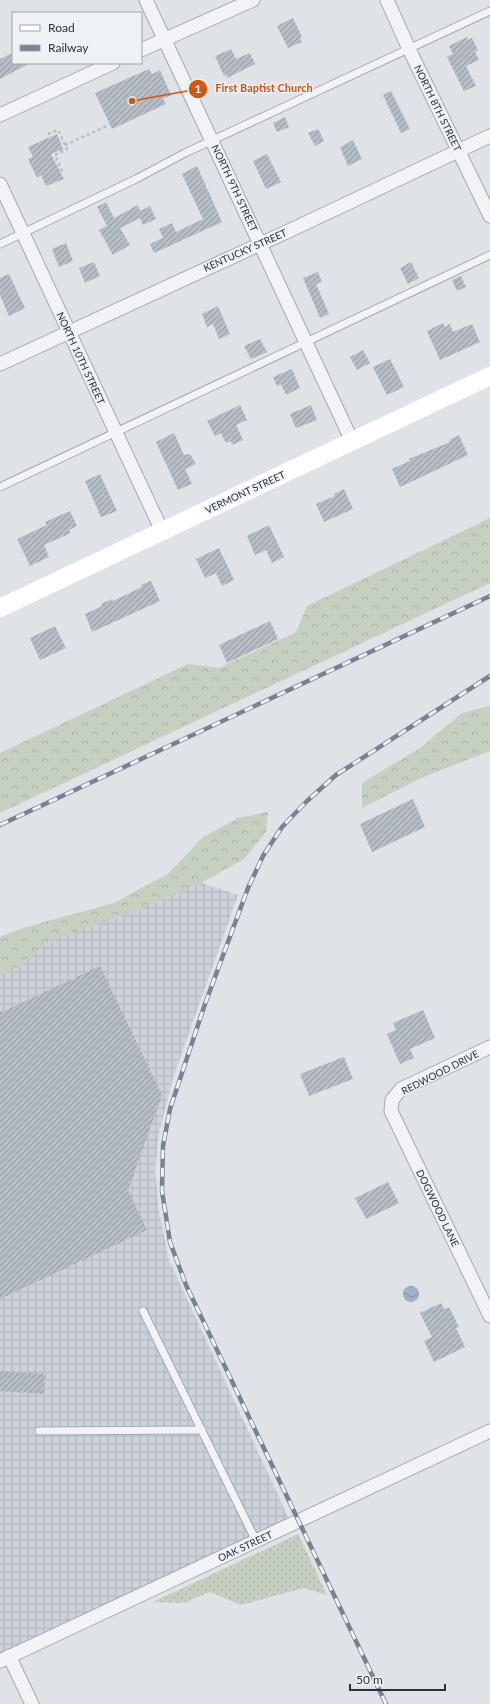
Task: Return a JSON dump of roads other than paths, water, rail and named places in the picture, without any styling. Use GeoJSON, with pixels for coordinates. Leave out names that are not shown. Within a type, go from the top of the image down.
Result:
{"type":"FeatureCollection","features":[{"type":"Feature","properties":{"kind":"street","name":"NORTH 9TH STREET"},"geometry":{"type":"LineString","coordinates":[[146,0],[352,442]]}},
{"type":"Feature","properties":{"kind":"street"},"geometry":{"type":"LineString","coordinates":[[142,50],[254,0]]}},
{"type":"Feature","properties":{"kind":"street","name":"NORTH 8TH STREET"},"geometry":{"type":"LineString","coordinates":[[387,0],[409,49],[490,216]]}},
{"type":"Feature","properties":{"kind":"street"},"geometry":{"type":"LineString","coordinates":[[0,115],[111,64]]}},
{"type":"Feature","properties":{"kind":"street","name":"KENTUCKY STREET"},"geometry":{"type":"LineString","coordinates":[[0,364],[490,136]]}},
{"type":"Feature","properties":{"kind":"street","name":"NORTH 10TH STREET"},"geometry":{"type":"LineString","coordinates":[[0,184],[162,531]]}},
{"type":"Feature","properties":{"kind":"street","name":"VERMONT STREET"},"geometry":{"type":"LineString","coordinates":[[0,608],[490,376]]}},
{"type":"Feature","properties":{"kind":"street","name":"REDWOOD DRIVE"},"geometry":{"type":"LineString","coordinates":[[392,1100],[401,1089],[490,1047]]}},
{"type":"Feature","properties":{"kind":"street","name":"DOGWOOD LANE"},"geometry":{"type":"LineString","coordinates":[[392,1100],[391,1111],[490,1316]]}},
{"type":"Feature","properties":{"kind":"street","name":"OAK STREET"},"geometry":{"type":"LineString","coordinates":[[5,1658],[490,1431]]}},
{"type":"Feature","properties":{"kind":"street"},"geometry":{"type":"LineString","coordinates":[[5,1658],[32,1704]]}},
{"type":"Feature","properties":{"kind":"lane"},"geometry":{"type":"LineString","coordinates":[[0,244],[136,179],[185,153],[490,11]]}},
{"type":"Feature","properties":{"kind":"lane"},"geometry":{"type":"LineString","coordinates":[[0,487],[490,256]]}},
{"type":"Feature","properties":{"kind":"lane"},"geometry":{"type":"LineString","coordinates":[[143,1311],[256,1541]]}},
{"type":"Feature","properties":{"kind":"lane"},"geometry":{"type":"LineString","coordinates":[[39,1431],[202,1430]]}},
{"type":"Feature","properties":{"kind":"water"},"geometry":{"type":"Polygon","coordinates":[[[411,1286],[417,1288],[419,1294],[417,1300],[411,1302],[405,1300],[403,1294],[405,1288],[411,1286]]]}},
{"type":"Feature","properties":{"kind":"railway"},"geometry":{"type":"LineString","coordinates":[[0,825],[490,596]]}},
{"type":"Feature","properties":{"kind":"railway"},"geometry":{"type":"LineString","coordinates":[[386,1704],[186,1285],[170,1242],[162,1191],[163,1146],[170,1109],[205,1004],[248,888],[263,856],[282,827],[307,801],[336,775],[490,676]]}},
{"type":"Feature","properties":{"kind":"place","name":"First Baptist Church"},"geometry":{"type":"Point","coordinates":[132,101]}}]}
